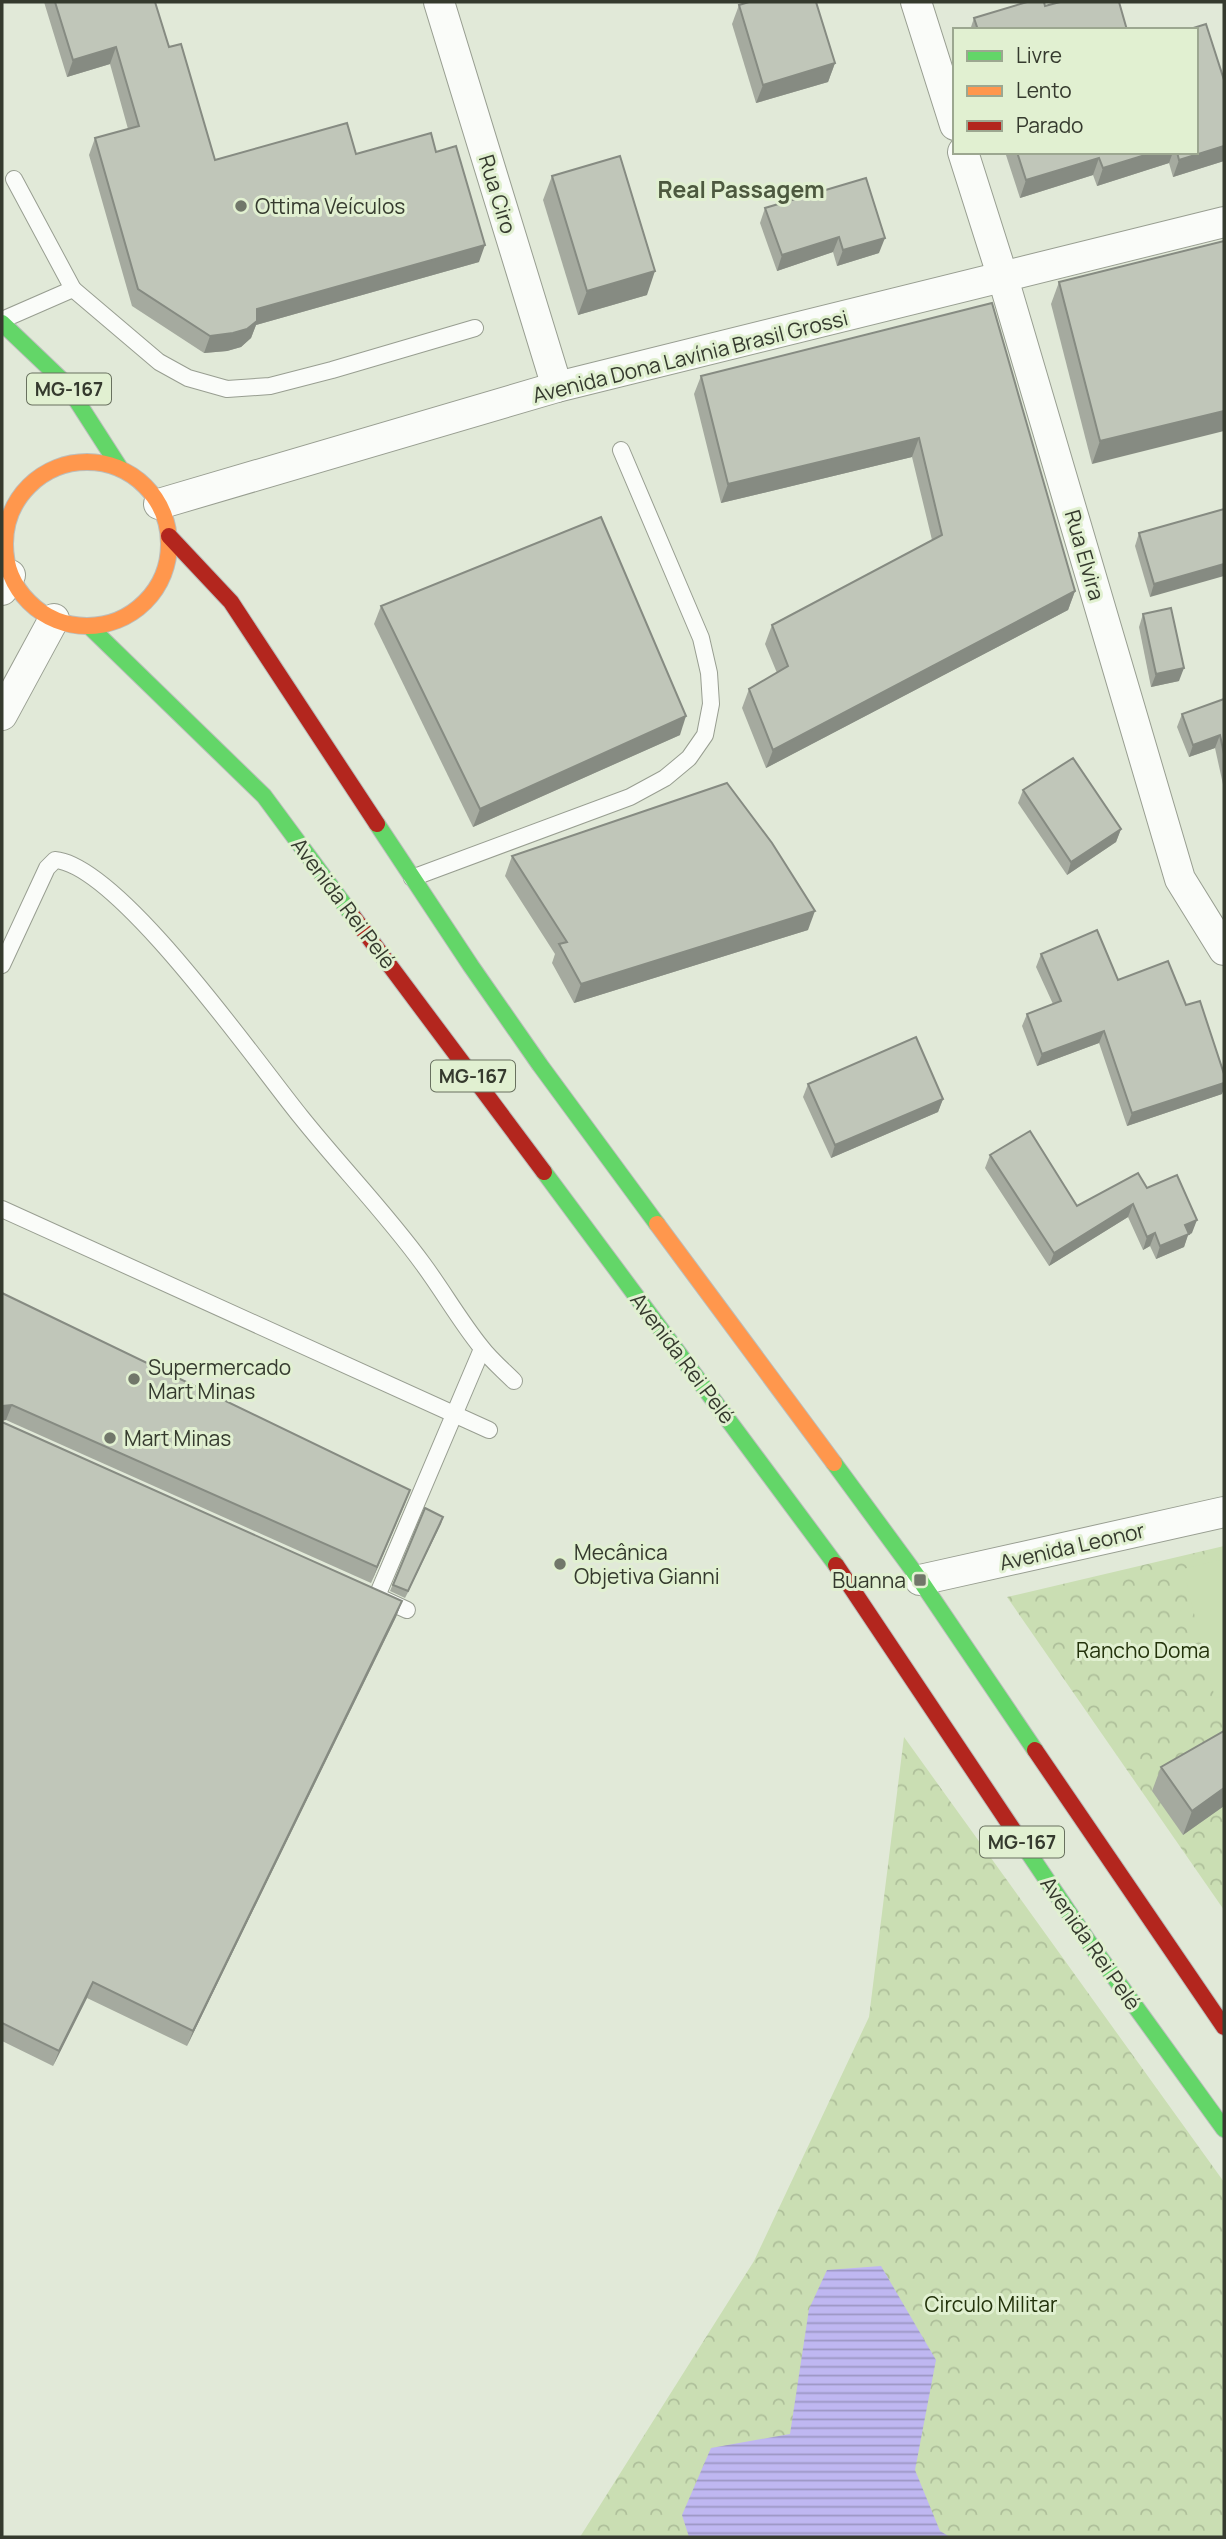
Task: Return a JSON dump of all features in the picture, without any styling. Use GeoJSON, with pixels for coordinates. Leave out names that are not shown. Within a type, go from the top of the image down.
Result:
{"type":"FeatureCollection","features":[{"type":"Feature","properties":{"kind":"main road","name":"MG-167"},"geometry":{"type":"LineString","coordinates":[[2,321],[66,384],[120,468]]}},
{"type":"Feature","properties":{"kind":"main road"},"geometry":{"type":"LineString","coordinates":[[94,462],[120,468],[136,477],[159,504],[169,536],[168,558],[162,579],[149,598],[122,618],[90,627],[68,624],[40,612],[6,583],[3,537],[9,515],[23,492],[43,474],[67,464],[94,462]]}},
{"type":"Feature","properties":{"kind":"main road","name":"MG-167"},"geometry":{"type":"LineString","coordinates":[[169,536],[231,602],[412,878],[540,1065],[920,1580],[1224,2027]]}},
{"type":"Feature","properties":{"kind":"main road","name":"Avenida Rei Pelé"},"geometry":{"type":"LineString","coordinates":[[90,627],[264,796],[826,1550],[1088,1941],[1224,2129]]}},
{"type":"Feature","properties":{"kind":"street","name":"Rua Ciro"},"geometry":{"type":"LineString","coordinates":[[439,2],[558,387]]}},
{"type":"Feature","properties":{"kind":"street"},"geometry":{"type":"LineString","coordinates":[[916,2],[953,119]]}},
{"type":"Feature","properties":{"kind":"street","name":"Rua Elvira"},"geometry":{"type":"LineString","coordinates":[[964,154],[1003,278],[1180,879],[1224,950]]}},
{"type":"Feature","properties":{"kind":"street","name":"Avenida Dona Lavínia Brasil Grossi"},"geometry":{"type":"LineString","coordinates":[[159,504],[558,387],[1224,222]]}},
{"type":"Feature","properties":{"kind":"street"},"geometry":{"type":"LineString","coordinates":[[2,715],[54,618]]}},
{"type":"Feature","properties":{"kind":"street","name":"Avenida Leonor"},"geometry":{"type":"LineString","coordinates":[[920,1580],[1224,1512]]}},
{"type":"Feature","properties":{"kind":"lane"},"geometry":{"type":"LineString","coordinates":[[14,179],[73,289],[159,362],[188,378],[227,389],[282,383],[475,328]]}},
{"type":"Feature","properties":{"kind":"lane"},"geometry":{"type":"LineString","coordinates":[[2,321],[73,289]]}},
{"type":"Feature","properties":{"kind":"lane"},"geometry":{"type":"LineString","coordinates":[[412,878],[630,797],[664,778],[689,758],[705,735],[711,704],[709,673],[701,638],[621,450]]}},
{"type":"Feature","properties":{"kind":"lane"},"geometry":{"type":"LineString","coordinates":[[2,965],[47,868],[55,860],[67,861],[86,871],[118,898],[180,962],[302,1119],[422,1263],[482,1349],[514,1381]]}},
{"type":"Feature","properties":{"kind":"lane"},"geometry":{"type":"LineString","coordinates":[[2,1209],[489,1430]]}},
{"type":"Feature","properties":{"kind":"lane"},"geometry":{"type":"LineString","coordinates":[[377,1596],[482,1349]]}},
{"type":"Feature","properties":{"kind":"lane"},"geometry":{"type":"LineString","coordinates":[[359,1589],[407,1610]]}},
{"type":"Feature","properties":{"kind":"green space","name":"Rancho Doma"},"geometry":{"type":"Polygon","coordinates":[[[1224,1546],[1224,1910],[1007,1597],[1224,1546]]]}},
{"type":"Feature","properties":{"kind":"green space"},"geometry":{"type":"Polygon","coordinates":[[[1224,1559],[1224,1696],[1215,1698],[1183,1569],[1224,1559]]]}},
{"type":"Feature","properties":{"kind":"green space","name":"Circulo Militar"},"geometry":{"type":"Polygon","coordinates":[[[904,1737],[1224,2182],[1224,2537],[580,2537],[754,2261],[869,2017],[904,1737]]]}},
{"type":"Feature","properties":{"kind":"shaded area"},"geometry":{"type":"Polygon","coordinates":[[[881,2266],[936,2360],[915,2470],[940,2531],[950,2537],[689,2537],[682,2515],[711,2448],[790,2434],[809,2309],[827,2270],[881,2266]]]}},
{"type":"Feature","properties":{"kind":"building"},"geometry":{"type":"Polygon","coordinates":[[[55,2],[155,2],[169,47],[181,44],[215,160],[347,123],[356,154],[431,133],[436,152],[456,146],[485,245],[257,309],[257,321],[247,329],[210,336],[138,289],[95,138],[139,126],[116,47],[73,60],[55,2]]]}},
{"type":"Feature","properties":{"kind":"building"},"geometry":{"type":"Polygon","coordinates":[[[749,2],[816,2],[835,63],[763,85],[739,5],[749,2]]]}},
{"type":"Feature","properties":{"kind":"building"},"geometry":{"type":"Polygon","coordinates":[[[1027,2],[1044,2],[1045,6],[1060,2],[1119,2],[1126,28],[977,28],[974,18],[1027,2]]]}},
{"type":"Feature","properties":{"kind":"building"},"geometry":{"type":"Polygon","coordinates":[[[1206,24],[1224,80],[1224,146],[1179,160],[1178,154],[1198,154],[1198,28],[1193,28],[1206,24]]]}},
{"type":"Feature","properties":{"kind":"building"},"geometry":{"type":"Polygon","coordinates":[[[1018,154],[1148,154],[1103,168],[1099,158],[1026,180],[1018,154]]]}},
{"type":"Feature","properties":{"kind":"building"},"geometry":{"type":"Polygon","coordinates":[[[620,156],[655,271],[587,291],[552,176],[620,156]]]}},
{"type":"Feature","properties":{"kind":"building"},"geometry":{"type":"Polygon","coordinates":[[[866,178],[885,238],[843,250],[839,237],[782,255],[765,208],[866,178]]]}},
{"type":"Feature","properties":{"kind":"building"},"geometry":{"type":"Polygon","coordinates":[[[1224,241],[1224,411],[1100,441],[1059,282],[1224,241]]]}},
{"type":"Feature","properties":{"kind":"building"},"geometry":{"type":"Polygon","coordinates":[[[992,303],[1075,591],[773,750],[749,689],[788,666],[772,625],[942,535],[919,438],[728,484],[701,376],[992,303]]]}},
{"type":"Feature","properties":{"kind":"building"},"geometry":{"type":"Polygon","coordinates":[[[1224,509],[1224,564],[1154,584],[1139,533],[1224,509]]]}},
{"type":"Feature","properties":{"kind":"building"},"geometry":{"type":"Polygon","coordinates":[[[601,517],[686,716],[480,809],[381,606],[601,517]]]}},
{"type":"Feature","properties":{"kind":"building"},"geometry":{"type":"Polygon","coordinates":[[[1171,608],[1184,668],[1156,674],[1143,614],[1171,608]]]}},
{"type":"Feature","properties":{"kind":"building"},"geometry":{"type":"Polygon","coordinates":[[[1224,699],[1224,754],[1220,735],[1193,745],[1182,714],[1224,699]]]}},
{"type":"Feature","properties":{"kind":"building"},"geometry":{"type":"Polygon","coordinates":[[[1073,758],[1121,829],[1071,862],[1023,790],[1073,758]]]}},
{"type":"Feature","properties":{"kind":"building"},"geometry":{"type":"Polygon","coordinates":[[[727,783],[772,843],[815,911],[581,984],[559,944],[567,942],[512,856],[727,783]]]}},
{"type":"Feature","properties":{"kind":"building"},"geometry":{"type":"Polygon","coordinates":[[[1097,930],[1118,980],[1168,961],[1186,1005],[1200,1001],[1224,1074],[1224,1083],[1132,1113],[1104,1031],[1042,1054],[1027,1014],[1061,1001],[1041,954],[1097,930]]]}},
{"type":"Feature","properties":{"kind":"building"},"geometry":{"type":"Polygon","coordinates":[[[916,1037],[943,1099],[835,1145],[808,1084],[916,1037]]]}},
{"type":"Feature","properties":{"kind":"building"},"geometry":{"type":"Polygon","coordinates":[[[1030,1131],[1077,1206],[1138,1173],[1147,1188],[1177,1175],[1197,1220],[1185,1225],[1189,1234],[1160,1246],[1155,1233],[1147,1237],[1133,1204],[1054,1253],[990,1155],[1030,1131]]]}},
{"type":"Feature","properties":{"kind":"building"},"geometry":{"type":"Polygon","coordinates":[[[2,1293],[410,1490],[377,1567],[12,1405],[2,1406],[2,1293]]]}},
{"type":"Feature","properties":{"kind":"building"},"geometry":{"type":"Polygon","coordinates":[[[2,1422],[402,1601],[193,2031],[93,1982],[59,2051],[2,2023],[2,1422]]]}},
{"type":"Feature","properties":{"kind":"building"},"geometry":{"type":"Polygon","coordinates":[[[425,1508],[443,1517],[408,1591],[393,1585],[425,1508]]]}},
{"type":"Feature","properties":{"kind":"building"},"geometry":{"type":"Polygon","coordinates":[[[1224,1731],[1224,1788],[1192,1811],[1161,1767],[1224,1731]]]}},
{"type":"Feature","properties":{"kind":"traffic: fast"},"geometry":{"type":"LineString","coordinates":[[2,323],[66,384],[120,468]]}},
{"type":"Feature","properties":{"kind":"traffic: fast"},"geometry":{"type":"LineString","coordinates":[[90,627],[264,796],[352,915]]}},
{"type":"Feature","properties":{"kind":"traffic: fast"},"geometry":{"type":"LineString","coordinates":[[377,824],[540,1065],[657,1224]]}},
{"type":"Feature","properties":{"kind":"traffic: fast"},"geometry":{"type":"LineString","coordinates":[[544,1172],[836,1565]]}},
{"type":"Feature","properties":{"kind":"traffic: fast"},"geometry":{"type":"LineString","coordinates":[[834,1463],[920,1580],[1035,1750]]}},
{"type":"Feature","properties":{"kind":"traffic: fast"},"geometry":{"type":"LineString","coordinates":[[1022,1843],[1088,1941],[1224,2129]]}},
{"type":"Feature","properties":{"kind":"traffic: slow"},"geometry":{"type":"LineString","coordinates":[[87,462],[118,468],[145,486],[163,513],[169,544],[163,575],[145,602],[118,620],[87,626],[56,620],[29,602],[11,575],[5,544],[11,513],[29,486],[56,468],[87,462]]}},
{"type":"Feature","properties":{"kind":"traffic: slow"},"geometry":{"type":"LineString","coordinates":[[657,1224],[834,1463]]}},
{"type":"Feature","properties":{"kind":"traffic: jam"},"geometry":{"type":"LineString","coordinates":[[169,536],[231,602],[377,824]]}},
{"type":"Feature","properties":{"kind":"traffic: jam"},"geometry":{"type":"LineString","coordinates":[[352,915],[544,1172]]}},
{"type":"Feature","properties":{"kind":"traffic: jam"},"geometry":{"type":"LineString","coordinates":[[836,1565],[1022,1843]]}},
{"type":"Feature","properties":{"kind":"traffic: jam"},"geometry":{"type":"LineString","coordinates":[[1035,1750],[1224,2027]]}},
{"type":"Feature","properties":{"kind":"place","name":"Ottima Veículos"},"geometry":{"type":"Point","coordinates":[241,206]}},
{"type":"Feature","properties":{"kind":"place","name":"Supermercado Mart Minas"},"geometry":{"type":"Point","coordinates":[134,1379]}},
{"type":"Feature","properties":{"kind":"place","name":"Mart Minas"},"geometry":{"type":"Point","coordinates":[110,1438]}},
{"type":"Feature","properties":{"kind":"place","name":"Mecânica Objetiva Gianni"},"geometry":{"type":"Point","coordinates":[560,1564]}},
{"type":"Feature","properties":{"kind":"place","name":"Buanna"},"geometry":{"type":"Point","coordinates":[920,1580]}},
{"type":"Feature","properties":{"kind":"district","name":"Real Passagem"},"geometry":{"type":"Point","coordinates":[741,189]}}]}
